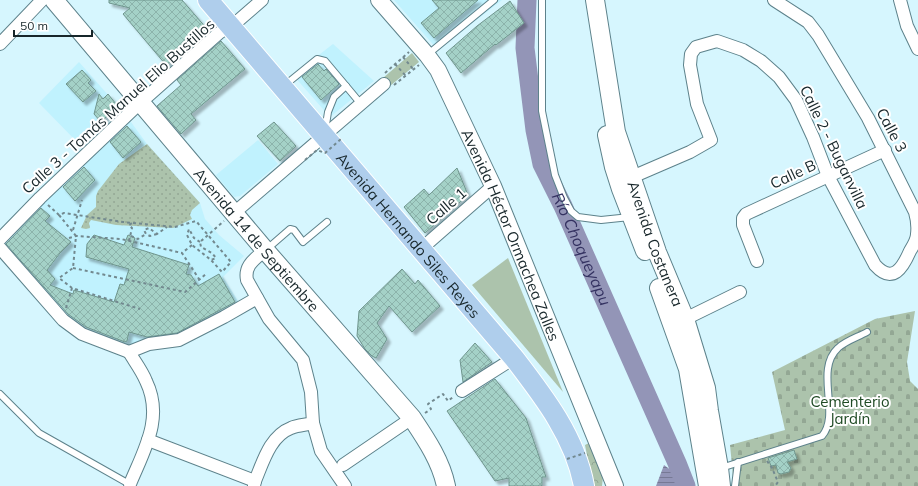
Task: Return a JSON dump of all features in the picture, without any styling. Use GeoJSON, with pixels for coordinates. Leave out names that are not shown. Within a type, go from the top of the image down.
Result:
{"type":"FeatureCollection","features":[{"type":"Feature","properties":{"kind":"main road","name":"Avenida 14 de Septiembre"},"geometry":{"type":"LineString","coordinates":[[54,0],[265,250],[412,418],[430,445],[446,485]]}},
{"type":"Feature","properties":{"kind":"main road","name":"Avenida Hernando Siles Reyes"},"geometry":{"type":"LineString","coordinates":[[208,0],[283,88],[332,138],[421,249],[514,358],[540,392],[560,423],[573,448],[584,486]]}},
{"type":"Feature","properties":{"kind":"main road","name":"Avenida Costanera"},"geometry":{"type":"LineString","coordinates":[[583,0],[614,167],[675,330],[688,369],[708,486]]}},
{"type":"Feature","properties":{"kind":"main road","name":"Avenida Costanera"},"geometry":{"type":"LineString","coordinates":[[595,0],[616,132],[657,252],[685,319],[706,388],[720,477]]}},
{"type":"Feature","properties":{"kind":"street"},"geometry":{"type":"LineString","coordinates":[[0,44],[42,0]]}},
{"type":"Feature","properties":{"kind":"street","name":"Calle 3 - Tomás Manuel Elio Bustillos"},"geometry":{"type":"LineString","coordinates":[[0,239],[40,198],[140,103],[219,33],[262,0]]}},
{"type":"Feature","properties":{"kind":"street","name":"Avenida Héctor Ormachea Zalles"},"geometry":{"type":"LineString","coordinates":[[378,0],[427,55],[438,70],[493,186],[615,486]]}},
{"type":"Feature","properties":{"kind":"street","name":"Calle 3"},"geometry":{"type":"LineString","coordinates":[[774,0],[808,22],[818,35],[868,118],[915,212],[917,236],[903,266],[897,272]]}},
{"type":"Feature","properties":{"kind":"street"},"geometry":{"type":"LineString","coordinates":[[900,0],[907,26],[918,49]]}},
{"type":"Feature","properties":{"kind":"street","name":"Calle 2 - Buganvilla"},"geometry":{"type":"LineString","coordinates":[[632,177],[690,152],[711,140],[696,104],[690,65],[691,54],[696,47],[716,41],[743,50],[761,62],[779,77],[796,100],[813,137],[828,176],[875,265],[885,273],[897,272]]}},
{"type":"Feature","properties":{"kind":"street"},"geometry":{"type":"LineString","coordinates":[[234,213],[332,138],[385,78]]}},
{"type":"Feature","properties":{"kind":"street","name":"Calle B"},"geometry":{"type":"LineString","coordinates":[[757,261],[742,222],[744,216],[748,212],[885,150]]}},
{"type":"Feature","properties":{"kind":"street","name":"Calle 1"},"geometry":{"type":"LineString","coordinates":[[421,249],[493,186]]}},
{"type":"Feature","properties":{"kind":"street"},"geometry":{"type":"LineString","coordinates":[[0,248],[63,320],[82,334],[129,352],[146,381],[153,400],[154,417],[148,440],[131,485]]}},
{"type":"Feature","properties":{"kind":"street"},"geometry":{"type":"LineString","coordinates":[[265,250],[251,263],[246,274],[247,280],[269,319],[303,360],[311,392],[313,423],[321,451],[345,486]]}},
{"type":"Feature","properties":{"kind":"street"},"geometry":{"type":"LineString","coordinates":[[685,319],[740,292]]}},
{"type":"Feature","properties":{"kind":"street"},"geometry":{"type":"LineString","coordinates":[[129,352],[149,344],[179,340],[257,298]]}},
{"type":"Feature","properties":{"kind":"street"},"geometry":{"type":"LineString","coordinates":[[462,391],[514,358]]}},
{"type":"Feature","properties":{"kind":"street"},"geometry":{"type":"LineString","coordinates":[[343,465],[412,418]]}},
{"type":"Feature","properties":{"kind":"street"},"geometry":{"type":"LineString","coordinates":[[148,440],[255,484],[271,445],[281,434],[291,428],[313,423]]}},
{"type":"Feature","properties":{"kind":"lane"},"geometry":{"type":"LineString","coordinates":[[427,55],[494,0]]}},
{"type":"Feature","properties":{"kind":"lane"},"geometry":{"type":"LineString","coordinates":[[542,0],[542,112],[555,175],[564,198],[571,211],[578,217],[601,220],[632,217]]}},
{"type":"Feature","properties":{"kind":"lane"},"geometry":{"type":"LineString","coordinates":[[283,88],[317,59],[325,61],[361,104]]}},
{"type":"Feature","properties":{"kind":"lane"},"geometry":{"type":"LineString","coordinates":[[332,138],[328,112],[334,97],[346,86]]}},
{"type":"Feature","properties":{"kind":"lane"},"geometry":{"type":"LineString","coordinates":[[265,250],[290,229],[294,230],[303,242],[327,222]]}},
{"type":"Feature","properties":{"kind":"lane"},"geometry":{"type":"LineString","coordinates":[[720,477],[738,462],[822,436],[827,430],[829,420],[828,365],[832,354],[838,347],[867,332]]}},
{"type":"Feature","properties":{"kind":"lane"},"geometry":{"type":"LineString","coordinates":[[0,394],[39,433],[131,485]]}},
{"type":"Feature","properties":{"kind":"lane"},"geometry":{"type":"LineString","coordinates":[[735,486],[738,462]]}},
{"type":"Feature","properties":{"kind":"path"},"geometry":{"type":"LineString","coordinates":[[385,78],[395,64],[404,56],[414,69],[396,84]]}},
{"type":"Feature","properties":{"kind":"path"},"geometry":{"type":"LineString","coordinates":[[395,64],[406,76]]}},
{"type":"Feature","properties":{"kind":"path"},"geometry":{"type":"LineString","coordinates":[[305,160],[317,150],[325,153],[332,138]]}},
{"type":"Feature","properties":{"kind":"path"},"geometry":{"type":"LineString","coordinates":[[40,198],[59,215],[72,233],[76,236]]}},
{"type":"Feature","properties":{"kind":"path"},"geometry":{"type":"LineString","coordinates":[[72,233],[82,200]]}},
{"type":"Feature","properties":{"kind":"path"},"geometry":{"type":"LineString","coordinates":[[200,242],[234,213]]}},
{"type":"Feature","properties":{"kind":"path"},"geometry":{"type":"LineString","coordinates":[[59,215],[64,214],[175,227],[196,221],[231,262],[222,272],[211,260],[192,245],[187,235],[189,229],[194,238],[200,242],[201,247],[212,252],[216,258],[211,260]]}},
{"type":"Feature","properties":{"kind":"path"},"geometry":{"type":"LineString","coordinates":[[123,222],[132,228],[129,241]]}},
{"type":"Feature","properties":{"kind":"path"},"geometry":{"type":"LineString","coordinates":[[129,225],[133,223]]}},
{"type":"Feature","properties":{"kind":"path"},"geometry":{"type":"LineString","coordinates":[[130,236],[138,239],[146,234],[150,236],[157,234],[168,226]]}},
{"type":"Feature","properties":{"kind":"path"},"geometry":{"type":"LineString","coordinates":[[146,234],[144,230],[149,228],[157,234]]}},
{"type":"Feature","properties":{"kind":"path"},"geometry":{"type":"LineString","coordinates":[[73,268],[76,236]]}},
{"type":"Feature","properties":{"kind":"path"},"geometry":{"type":"LineString","coordinates":[[69,238],[76,236],[121,239],[182,253],[199,279]]}},
{"type":"Feature","properties":{"kind":"path"},"geometry":{"type":"LineString","coordinates":[[182,253],[192,245]]}},
{"type":"Feature","properties":{"kind":"path"},"geometry":{"type":"LineString","coordinates":[[140,309],[72,288],[59,278],[73,268],[184,292],[207,273]]}},
{"type":"Feature","properties":{"kind":"path"},"geometry":{"type":"LineString","coordinates":[[63,320],[72,288]]}},
{"type":"Feature","properties":{"kind":"path"},"geometry":{"type":"LineString","coordinates":[[412,418],[419,410],[424,414],[431,409],[428,404],[443,394],[448,400],[455,396],[452,391],[458,386],[462,391]]}},
{"type":"Feature","properties":{"kind":"path"},"geometry":{"type":"LineString","coordinates":[[567,459],[585,453]]}},
{"type":"Feature","properties":{"kind":"path"},"geometry":{"type":"LineString","coordinates":[[765,454],[767,463],[772,468],[778,482],[775,486]]}},
{"type":"Feature","properties":{"kind":"shaded area"},"geometry":{"type":"Polygon","coordinates":[[[394,0],[502,0],[438,50],[394,0]]]}},
{"type":"Feature","properties":{"kind":"shaded area"},"geometry":{"type":"Polygon","coordinates":[[[333,44],[374,81],[330,117],[293,75],[333,44]]]}},
{"type":"Feature","properties":{"kind":"shaded area"},"geometry":{"type":"Polygon","coordinates":[[[79,62],[116,104],[115,108],[79,144],[39,103],[79,62]]]}},
{"type":"Feature","properties":{"kind":"shaded area"},"geometry":{"type":"Polygon","coordinates":[[[128,118],[147,144],[200,203],[205,219],[219,235],[244,256],[223,277],[240,304],[181,337],[136,347],[119,345],[90,333],[69,320],[3,247],[2,241],[128,118]]]}},
{"type":"Feature","properties":{"kind":"shaded area"},"geometry":{"type":"Polygon","coordinates":[[[258,140],[278,164],[240,196],[234,197],[216,175],[258,140]]]}},
{"type":"Feature","properties":{"kind":"shaded area"},"geometry":{"type":"Polygon","coordinates":[[[664,465],[691,485],[691,486],[656,486],[664,465]]]}},
{"type":"Feature","properties":{"kind":"green space"},"geometry":{"type":"Polygon","coordinates":[[[412,53],[419,62],[390,86],[383,78],[412,53]]]}},
{"type":"Feature","properties":{"kind":"green space"},"geometry":{"type":"Polygon","coordinates":[[[147,144],[200,203],[192,210],[190,215],[192,219],[173,228],[116,225],[91,220],[89,223],[90,228],[81,228],[87,215],[96,207],[96,196],[98,191],[119,164],[147,144]]]}},
{"type":"Feature","properties":{"kind":"green space"},"geometry":{"type":"Polygon","coordinates":[[[508,258],[563,392],[472,285],[508,258]]]}},
{"type":"Feature","properties":{"kind":"green space","name":"Cementerio Jardín"},"geometry":{"type":"Polygon","coordinates":[[[915,311],[907,362],[910,381],[918,389],[918,486],[734,486],[730,445],[785,430],[772,372],[875,319],[915,311]]]}},
{"type":"Feature","properties":{"kind":"green space"},"geometry":{"type":"Polygon","coordinates":[[[591,442],[603,477],[602,486],[593,486],[585,445],[591,442]]]}},
{"type":"Feature","properties":{"kind":"building"},"geometry":{"type":"Polygon","coordinates":[[[109,0],[182,0],[208,30],[166,65],[123,14],[130,8],[109,3],[109,0]]]}},
{"type":"Feature","properties":{"kind":"building"},"geometry":{"type":"Polygon","coordinates":[[[432,0],[478,0],[434,38],[421,23],[439,8],[432,0]]]}},
{"type":"Feature","properties":{"kind":"building"},"geometry":{"type":"Polygon","coordinates":[[[510,1],[524,23],[496,45],[495,44],[461,73],[446,53],[477,26],[510,1]]]}},
{"type":"Feature","properties":{"kind":"building"},"geometry":{"type":"Polygon","coordinates":[[[221,41],[245,69],[191,114],[196,120],[181,134],[157,106],[181,85],[177,80],[221,41]]]}},
{"type":"Feature","properties":{"kind":"building"},"geometry":{"type":"Polygon","coordinates":[[[318,64],[324,71],[326,69],[339,84],[321,100],[302,77],[318,64]]]}},
{"type":"Feature","properties":{"kind":"building"},"geometry":{"type":"Polygon","coordinates":[[[82,70],[91,80],[88,83],[96,91],[83,102],[66,84],[82,70]]]}},
{"type":"Feature","properties":{"kind":"building"},"geometry":{"type":"Polygon","coordinates":[[[99,94],[103,99],[108,94],[116,104],[115,108],[101,122],[94,114],[99,94]]]}},
{"type":"Feature","properties":{"kind":"building"},"geometry":{"type":"Polygon","coordinates":[[[274,122],[296,146],[280,161],[257,136],[274,122]]]}},
{"type":"Feature","properties":{"kind":"building"},"geometry":{"type":"Polygon","coordinates":[[[127,126],[141,142],[123,158],[110,142],[127,126]]]}},
{"type":"Feature","properties":{"kind":"building"},"geometry":{"type":"Polygon","coordinates":[[[84,167],[95,180],[75,201],[63,187],[84,167]]]}},
{"type":"Feature","properties":{"kind":"building"},"geometry":{"type":"Polygon","coordinates":[[[457,168],[468,195],[425,233],[404,207],[424,189],[429,195],[457,168]]]}},
{"type":"Feature","properties":{"kind":"building"},"geometry":{"type":"Polygon","coordinates":[[[41,208],[50,216],[45,221],[71,242],[47,270],[55,279],[50,285],[73,294],[74,290],[114,302],[120,284],[124,285],[129,269],[86,257],[87,244],[94,235],[124,245],[128,235],[135,238],[132,247],[189,265],[186,274],[191,275],[198,286],[219,274],[235,302],[177,333],[147,337],[129,332],[127,341],[125,342],[86,327],[68,314],[6,244],[41,208]]]}},
{"type":"Feature","properties":{"kind":"building"},"geometry":{"type":"Polygon","coordinates":[[[402,269],[415,284],[418,280],[440,306],[412,332],[389,306],[377,323],[387,339],[376,358],[365,349],[357,336],[359,311],[402,269]]]}},
{"type":"Feature","properties":{"kind":"building"},"geometry":{"type":"Polygon","coordinates":[[[475,343],[492,362],[463,382],[460,360],[475,343]]]}},
{"type":"Feature","properties":{"kind":"building"},"geometry":{"type":"Polygon","coordinates":[[[495,379],[526,418],[546,477],[542,477],[542,486],[509,486],[509,478],[495,481],[447,411],[495,379]]]}},
{"type":"Feature","properties":{"kind":"building"},"geometry":{"type":"Polygon","coordinates":[[[794,450],[797,459],[787,462],[791,468],[789,472],[781,474],[778,473],[776,465],[771,466],[768,458],[794,450]]]}},
{"type":"Feature","properties":{"kind":"waterway","name":"Río Choqueyapu"},"geometry":{"type":"LineString","coordinates":[[527,0],[525,48],[535,130],[542,164],[563,206],[686,486]]}}]}
